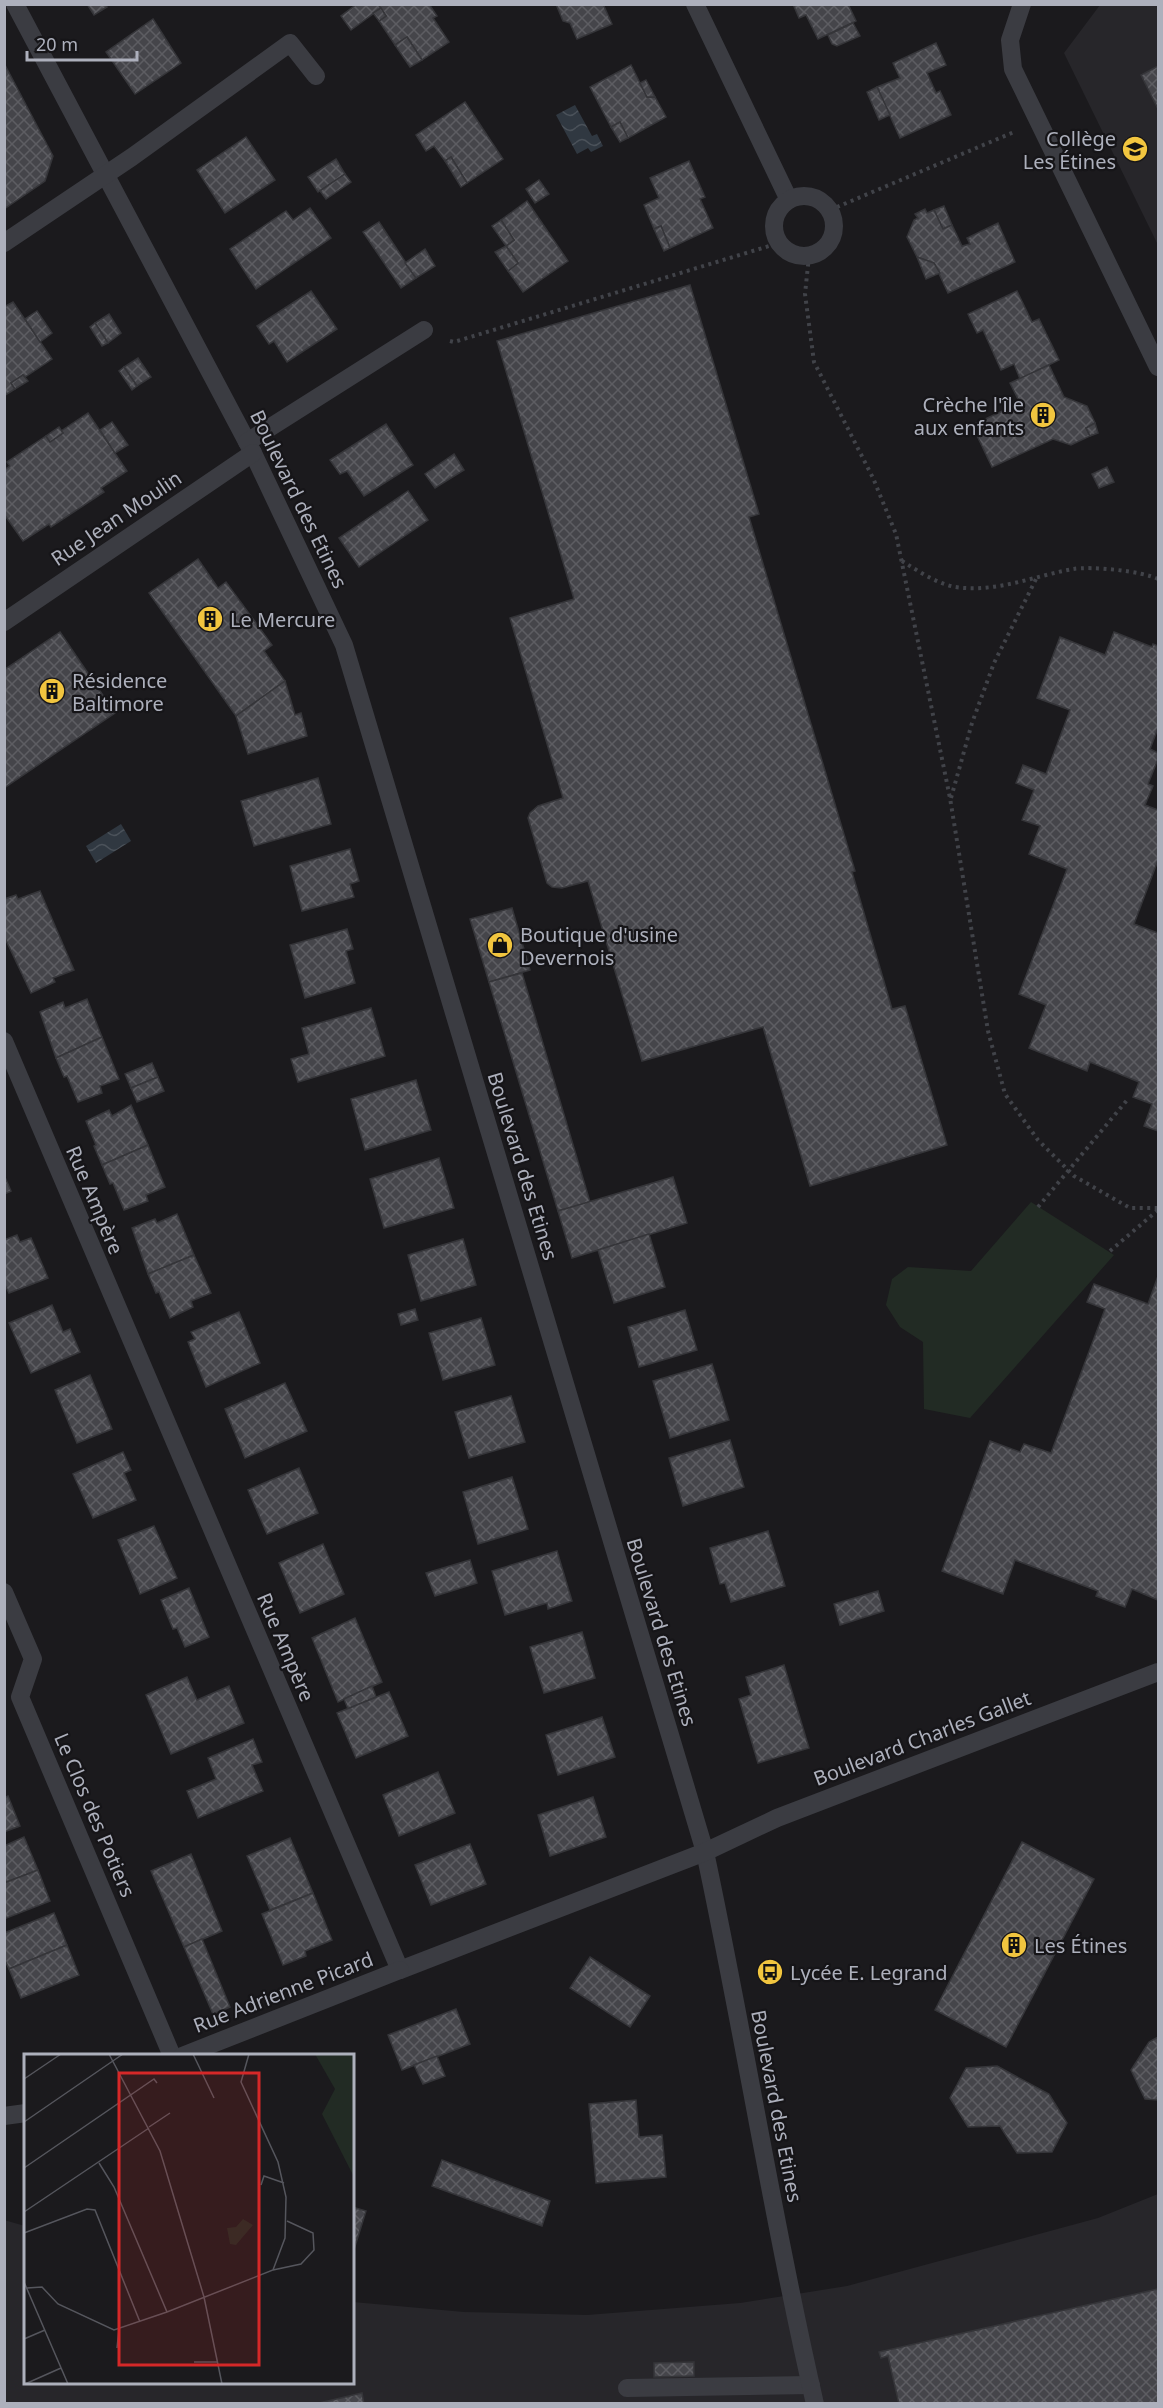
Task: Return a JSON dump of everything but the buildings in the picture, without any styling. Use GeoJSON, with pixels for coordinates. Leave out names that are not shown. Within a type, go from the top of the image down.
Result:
{"type":"FeatureCollection","features":[{"type":"Feature","properties":{"kind":"street","name":"Boulevard des Etines"},"geometry":{"type":"LineString","coordinates":[[15,4],[250,447],[344,645],[705,1852],[729,1967],[792,2305],[815,2403]]}},
{"type":"Feature","properties":{"kind":"street"},"geometry":{"type":"LineString","coordinates":[[695,4],[789,200]]}},
{"type":"Feature","properties":{"kind":"street"},"geometry":{"type":"LineString","coordinates":[[1022,4],[1010,40],[1013,69],[1158,366]]}},
{"type":"Feature","properties":{"kind":"street"},"geometry":{"type":"LineString","coordinates":[[4,243],[105,175],[290,43],[316,76]]}},
{"type":"Feature","properties":{"kind":"street"},"geometry":{"type":"LineString","coordinates":[[806,196],[816,198],[830,210],[834,219],[832,239],[826,248],[808,256],[792,254],[779,243],[775,235],[776,215],[781,206],[789,200],[806,196]]}},
{"type":"Feature","properties":{"kind":"street","name":"Rue Jean Moulin"},"geometry":{"type":"LineString","coordinates":[[4,622],[250,447],[424,330]]}},
{"type":"Feature","properties":{"kind":"street","name":"Rue Ampère"},"geometry":{"type":"LineString","coordinates":[[4,1041],[400,1970]]}},
{"type":"Feature","properties":{"kind":"street","name":"Le Clos des Potiers"},"geometry":{"type":"LineString","coordinates":[[4,1592],[33,1659],[20,1697],[172,2054]]}},
{"type":"Feature","properties":{"kind":"street","name":"Boulevard Charles Gallet"},"geometry":{"type":"LineString","coordinates":[[705,1852],[777,1818],[1158,1672]]}},
{"type":"Feature","properties":{"kind":"street"},"geometry":{"type":"LineString","coordinates":[[400,1970],[705,1852]]}},
{"type":"Feature","properties":{"kind":"street","name":"Rue Adrienne Picard"},"geometry":{"type":"LineString","coordinates":[[185,2054],[400,1970]]}},
{"type":"Feature","properties":{"kind":"street"},"geometry":{"type":"LineString","coordinates":[[4,2116],[24,2113]]}},
{"type":"Feature","properties":{"kind":"street"},"geometry":{"type":"LineString","coordinates":[[627,2388],[811,2385]]}},
{"type":"Feature","properties":{"kind":"path"},"geometry":{"type":"LineString","coordinates":[[830,210],[1039,122]]}},
{"type":"Feature","properties":{"kind":"path"},"geometry":{"type":"LineString","coordinates":[[424,330],[454,342],[779,243]]}},
{"type":"Feature","properties":{"kind":"path"},"geometry":{"type":"LineString","coordinates":[[808,256],[805,294],[814,362],[873,478],[896,534],[951,798],[988,1031],[1005,1094],[1038,1140],[1068,1170],[1130,1208],[1158,1209]]}},
{"type":"Feature","properties":{"kind":"path"},"geometry":{"type":"LineString","coordinates":[[902,561],[925,576],[955,587],[990,588],[1075,568],[1119,570],[1158,579]]}},
{"type":"Feature","properties":{"kind":"path"},"geometry":{"type":"LineString","coordinates":[[951,798],[972,723],[991,673],[1036,579]]}},
{"type":"Feature","properties":{"kind":"path"},"geometry":{"type":"LineString","coordinates":[[1038,1207],[1128,1099]]}},
{"type":"Feature","properties":{"kind":"path"},"geometry":{"type":"LineString","coordinates":[[1110,1251],[1158,1209]]}},
{"type":"Feature","properties":{"kind":"shaded area","name":"Collège Les Étines"},"geometry":{"type":"Polygon","coordinates":[[[1100,5],[1158,5],[1158,245],[1064,53],[1100,5]]]}},
{"type":"Feature","properties":{"kind":"shaded area"},"geometry":{"type":"Polygon","coordinates":[[[1031,1202],[1114,1255],[970,1418],[924,1409],[923,1342],[900,1327],[886,1305],[892,1279],[908,1267],[971,1271],[1031,1202]]]}},
{"type":"Feature","properties":{"kind":"shaded area"},"geometry":{"type":"Polygon","coordinates":[[[1158,2194],[1158,2403],[5,2403],[4,2220],[24,2226],[24,2384],[354,2384],[354,2302],[464,2312],[587,2315],[740,2303],[847,2286],[1098,2218],[1158,2194]]]}},
{"type":"Feature","properties":{"kind":"water"},"geometry":{"type":"Polygon","coordinates":[[[575,105],[592,136],[597,134],[603,146],[591,152],[588,148],[577,154],[556,115],[575,105]]]}},
{"type":"Feature","properties":{"kind":"water"},"geometry":{"type":"Polygon","coordinates":[[[121,824],[131,841],[96,863],[86,846],[121,824]]]}},
{"type":"Feature","properties":{"kind":"place","name":"Collège Les Étines"},"geometry":{"type":"Point","coordinates":[1135,149]}},
{"type":"Feature","properties":{"kind":"place","name":"Crèche l'île aux enfants"},"geometry":{"type":"Point","coordinates":[1043,415]}},
{"type":"Feature","properties":{"kind":"place","name":"Le Mercure"},"geometry":{"type":"Point","coordinates":[210,619]}},
{"type":"Feature","properties":{"kind":"place","name":"Résidence Baltimore"},"geometry":{"type":"Point","coordinates":[52,691]}},
{"type":"Feature","properties":{"kind":"place","name":"Boutique d'usine Devernois"},"geometry":{"type":"Point","coordinates":[500,945]}},
{"type":"Feature","properties":{"kind":"place","name":"Les Étines"},"geometry":{"type":"Point","coordinates":[1014,1945]}},
{"type":"Feature","properties":{"kind":"place","name":"Lycée E. Legrand"},"geometry":{"type":"Point","coordinates":[770,1972]}}]}
